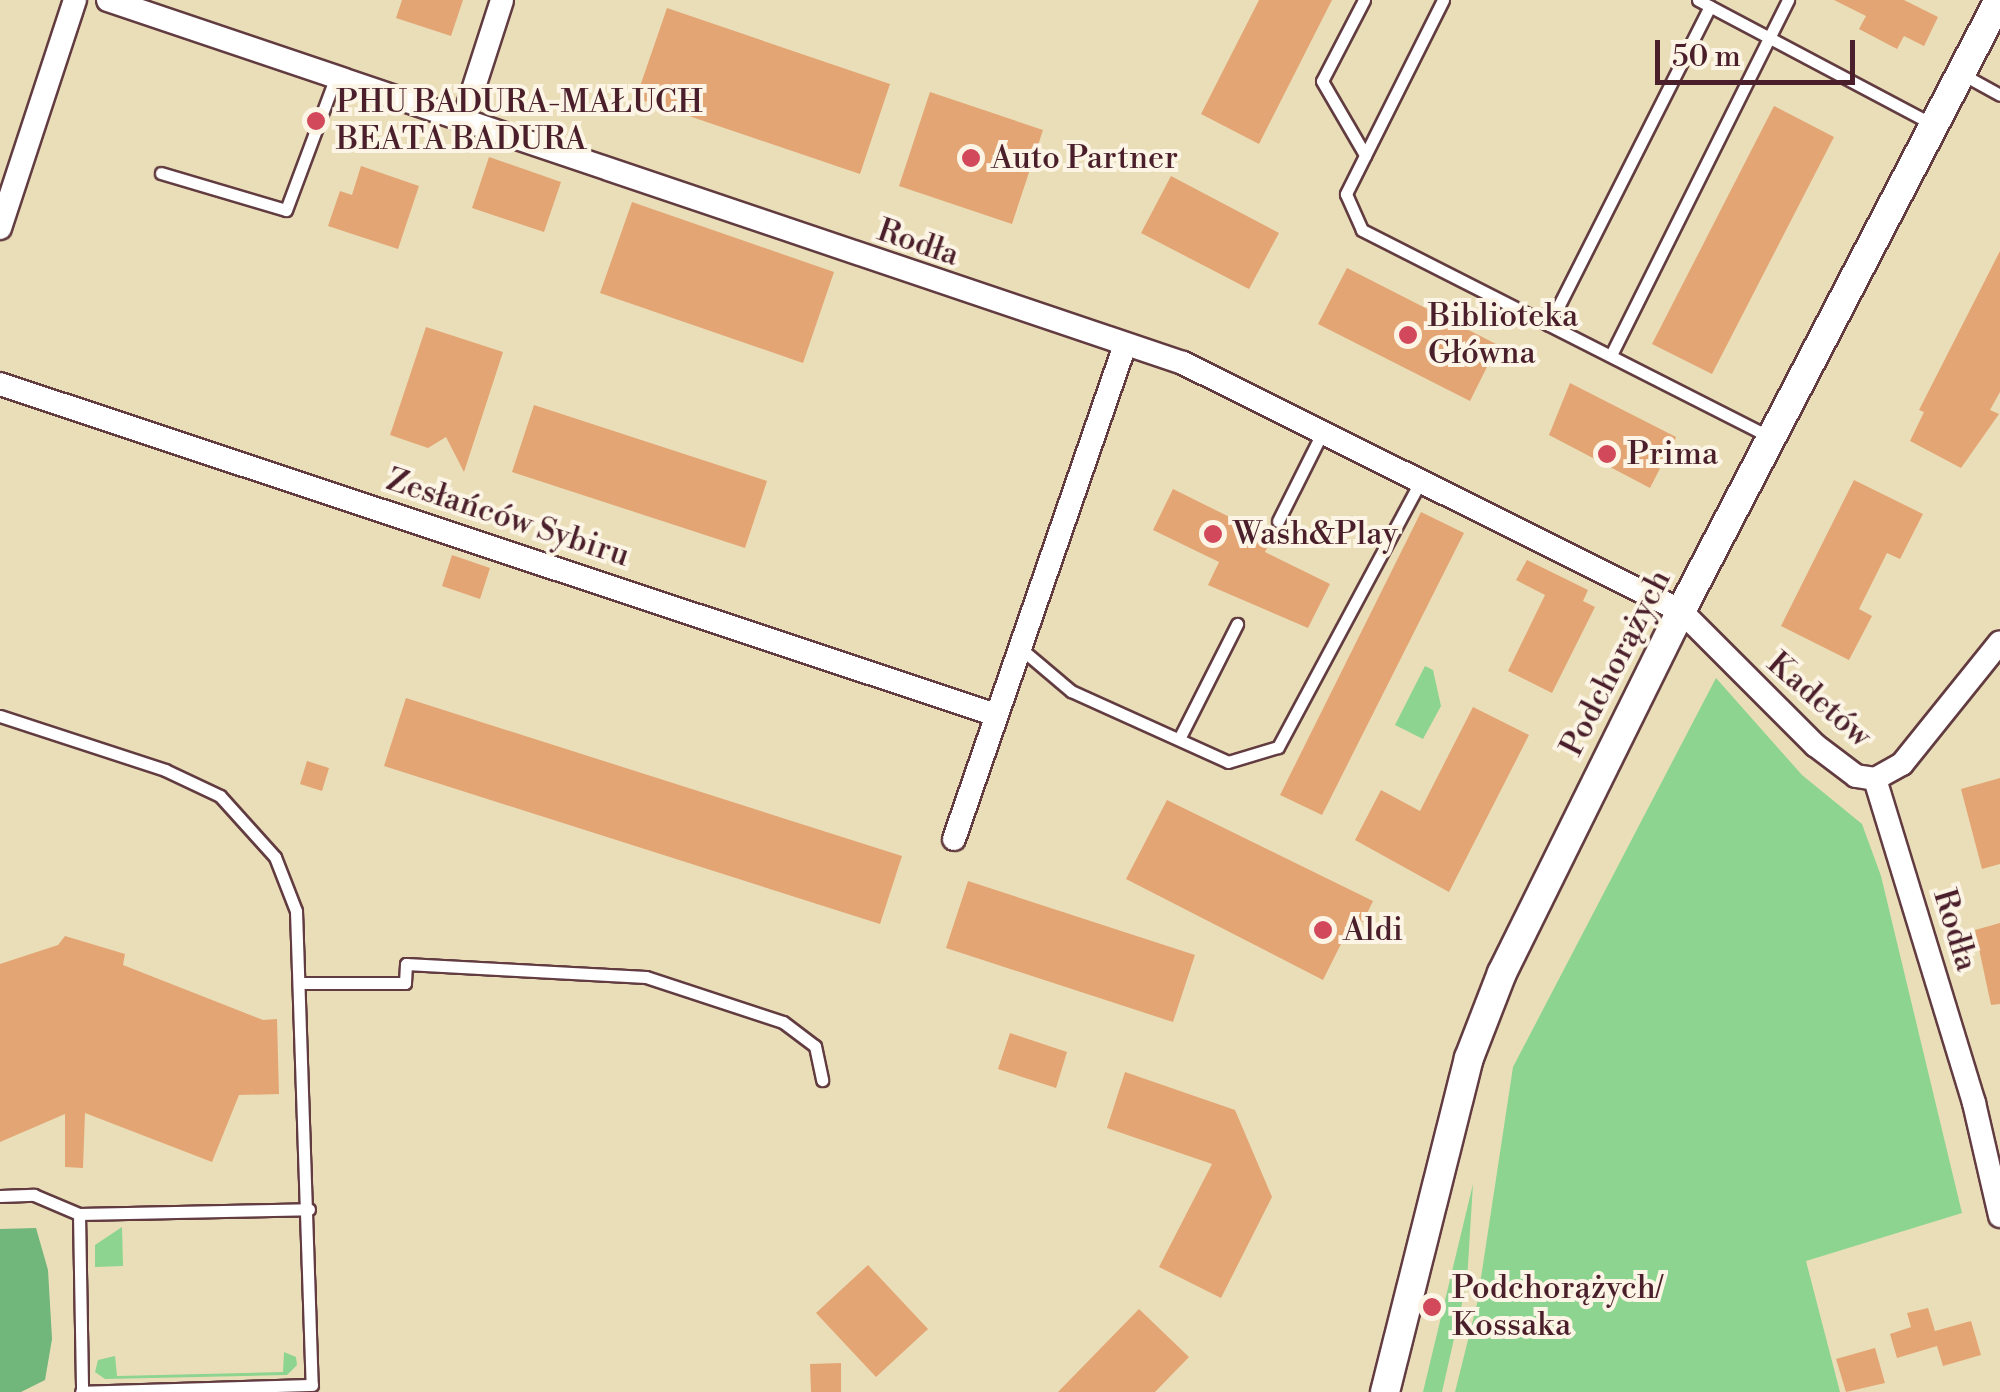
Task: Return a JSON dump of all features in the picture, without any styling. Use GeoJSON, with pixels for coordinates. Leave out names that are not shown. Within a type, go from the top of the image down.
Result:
{"type":"FeatureCollection","features":[{"type":"Feature","properties":{"kind":"street"},"geometry":{"type":"LineString","coordinates":[[0,228],[75,0]]}},
{"type":"Feature","properties":{"kind":"street","name":"Rodła"},"geometry":{"type":"LineString","coordinates":[[108,0],[1183,364],[1681,611]]}},
{"type":"Feature","properties":{"kind":"street"},"geometry":{"type":"LineString","coordinates":[[464,118],[502,0]]}},
{"type":"Feature","properties":{"kind":"street","name":"Podchorążych"},"geometry":{"type":"LineString","coordinates":[[1384,1392],[1486,1010],[1681,611],[1999,0]]}},
{"type":"Feature","properties":{"kind":"street"},"geometry":{"type":"LineString","coordinates":[[954,840],[1125,345]]}},
{"type":"Feature","properties":{"kind":"street","name":"Zesłańców Sybiru"},"geometry":{"type":"LineString","coordinates":[[0,384],[996,714]]}},
{"type":"Feature","properties":{"kind":"street","name":"Kadetów"},"geometry":{"type":"LineString","coordinates":[[1681,611],[1839,766],[1874,779],[1902,764],[2000,642]]}},
{"type":"Feature","properties":{"kind":"street","name":"Rodła"},"geometry":{"type":"LineString","coordinates":[[1874,779],[1974,1104],[2000,1216]]}},
{"type":"Feature","properties":{"kind":"lane"},"geometry":{"type":"LineString","coordinates":[[1364,0],[1322,81],[1365,155]]}},
{"type":"Feature","properties":{"kind":"lane"},"geometry":{"type":"LineString","coordinates":[[1443,0],[1346,194],[1362,230],[1772,438]]}},
{"type":"Feature","properties":{"kind":"lane"},"geometry":{"type":"LineString","coordinates":[[1611,355],[1788,0]]}},
{"type":"Feature","properties":{"kind":"lane"},"geometry":{"type":"LineString","coordinates":[[1549,325],[1704,3],[1936,126]]}},
{"type":"Feature","properties":{"kind":"lane"},"geometry":{"type":"LineString","coordinates":[[1962,74],[2000,95]]}},
{"type":"Feature","properties":{"kind":"lane"},"geometry":{"type":"LineString","coordinates":[[161,173],[286,210],[336,76]]}},
{"type":"Feature","properties":{"kind":"lane"},"geometry":{"type":"LineString","coordinates":[[1278,521],[1322,433]]}},
{"type":"Feature","properties":{"kind":"lane"},"geometry":{"type":"LineString","coordinates":[[1019,647],[1072,691],[1228,762],[1278,747],[1420,482]]}},
{"type":"Feature","properties":{"kind":"lane"},"geometry":{"type":"LineString","coordinates":[[1178,739],[1237,624]]}},
{"type":"Feature","properties":{"kind":"lane"},"geometry":{"type":"LineString","coordinates":[[0,716],[195,781],[242,813],[287,882],[302,983],[312,1385],[81,1392],[79,1214]]}},
{"type":"Feature","properties":{"kind":"lane"},"geometry":{"type":"LineString","coordinates":[[302,983],[405,983],[406,964],[646,977],[782,1022],[814,1046],[822,1080]]}},
{"type":"Feature","properties":{"kind":"lane"},"geometry":{"type":"LineString","coordinates":[[0,1196],[34,1195],[79,1214],[309,1209]]}},
{"type":"Feature","properties":{"kind":"green space"},"geometry":{"type":"Polygon","coordinates":[[[1425,666],[1433,670],[1441,706],[1423,739],[1395,725],[1425,666]]]}},
{"type":"Feature","properties":{"kind":"green space"},"geometry":{"type":"Polygon","coordinates":[[[1716,678],[1802,775],[1862,824],[1881,876],[1962,1213],[1806,1261],[1840,1392],[1455,1392],[1477,1304],[1513,1067],[1716,678]]]}},
{"type":"Feature","properties":{"kind":"green space"},"geometry":{"type":"Polygon","coordinates":[[[1473,1184],[1467,1281],[1442,1392],[1423,1392],[1473,1184]]]}},
{"type":"Feature","properties":{"kind":"green space"},"geometry":{"type":"Polygon","coordinates":[[[122,1227],[123,1266],[95,1267],[95,1245],[122,1227]]]}},
{"type":"Feature","properties":{"kind":"green space"},"geometry":{"type":"Polygon","coordinates":[[[36,1228],[48,1270],[52,1339],[45,1380],[21,1392],[0,1392],[0,1229],[36,1228]]]}},
{"type":"Feature","properties":{"kind":"green space"},"geometry":{"type":"Polygon","coordinates":[[[284,1352],[296,1357],[297,1365],[287,1375],[105,1379],[95,1372],[98,1360],[115,1356],[117,1376],[283,1372],[284,1352]]]}},
{"type":"Feature","properties":{"kind":"building"},"geometry":{"type":"Polygon","coordinates":[[[402,0],[463,0],[451,36],[396,18],[402,0]]]}},
{"type":"Feature","properties":{"kind":"building"},"geometry":{"type":"Polygon","coordinates":[[[1259,0],[1332,0],[1259,144],[1201,114],[1259,0]]]}},
{"type":"Feature","properties":{"kind":"building"},"geometry":{"type":"Polygon","coordinates":[[[1834,0],[1904,0],[1938,17],[1924,46],[1904,36],[1897,49],[1859,29],[1866,16],[1834,0]]]}},
{"type":"Feature","properties":{"kind":"building"},"geometry":{"type":"Polygon","coordinates":[[[667,8],[890,84],[860,174],[636,98],[667,8]]]}},
{"type":"Feature","properties":{"kind":"building","name":"Auto Partner"},"geometry":{"type":"Polygon","coordinates":[[[930,92],[1043,130],[1012,224],[899,186],[930,92]]]}},
{"type":"Feature","properties":{"kind":"building"},"geometry":{"type":"Polygon","coordinates":[[[1774,106],[1834,137],[1712,374],[1652,344],[1774,106]]]}},
{"type":"Feature","properties":{"kind":"building"},"geometry":{"type":"Polygon","coordinates":[[[489,157],[561,182],[544,232],[472,208],[489,157]]]}},
{"type":"Feature","properties":{"kind":"building"},"geometry":{"type":"Polygon","coordinates":[[[361,166],[419,186],[398,249],[328,226],[340,191],[352,195],[361,166]]]}},
{"type":"Feature","properties":{"kind":"building"},"geometry":{"type":"Polygon","coordinates":[[[1171,176],[1279,233],[1249,289],[1141,233],[1171,176]]]}},
{"type":"Feature","properties":{"kind":"building"},"geometry":{"type":"Polygon","coordinates":[[[632,202],[834,272],[803,363],[600,293],[632,202]]]}},
{"type":"Feature","properties":{"kind":"building"},"geometry":{"type":"Polygon","coordinates":[[[2000,251],[2000,392],[1990,410],[1999,414],[1961,468],[1910,441],[1924,412],[1919,410],[2000,251]]]}},
{"type":"Feature","properties":{"kind":"building","name":"Biblioteka Główna"},"geometry":{"type":"Polygon","coordinates":[[[1347,268],[1498,345],[1470,401],[1318,324],[1347,268]]]}},
{"type":"Feature","properties":{"kind":"building"},"geometry":{"type":"Polygon","coordinates":[[[426,327],[503,352],[464,472],[446,437],[428,448],[390,435],[426,327]]]}},
{"type":"Feature","properties":{"kind":"building"},"geometry":{"type":"Polygon","coordinates":[[[1570,383],[1676,437],[1650,488],[1549,435],[1570,383]]]}},
{"type":"Feature","properties":{"kind":"building"},"geometry":{"type":"Polygon","coordinates":[[[534,405],[767,481],[745,548],[512,472],[534,405]]]}},
{"type":"Feature","properties":{"kind":"building"},"geometry":{"type":"Polygon","coordinates":[[[1854,480],[1923,514],[1900,559],[1887,553],[1859,609],[1872,616],[1849,660],[1781,626],[1854,480]]]}},
{"type":"Feature","properties":{"kind":"building"},"geometry":{"type":"Polygon","coordinates":[[[1173,489],[1272,538],[1265,552],[1330,584],[1308,628],[1208,585],[1219,562],[1153,530],[1173,489]]]}},
{"type":"Feature","properties":{"kind":"building"},"geometry":{"type":"Polygon","coordinates":[[[1421,512],[1464,533],[1322,815],[1280,795],[1421,512]]]}},
{"type":"Feature","properties":{"kind":"building"},"geometry":{"type":"Polygon","coordinates":[[[452,555],[490,568],[480,599],[442,586],[452,555]]]}},
{"type":"Feature","properties":{"kind":"building"},"geometry":{"type":"Polygon","coordinates":[[[1527,560],[1588,590],[1583,601],[1595,607],[1552,693],[1508,671],[1545,595],[1516,580],[1527,560]]]}},
{"type":"Feature","properties":{"kind":"building"},"geometry":{"type":"Polygon","coordinates":[[[406,698],[902,856],[880,924],[384,766],[406,698]]]}},
{"type":"Feature","properties":{"kind":"building"},"geometry":{"type":"Polygon","coordinates":[[[1473,707],[1529,735],[1449,892],[1355,840],[1381,790],[1420,811],[1473,707]]]}},
{"type":"Feature","properties":{"kind":"building"},"geometry":{"type":"Polygon","coordinates":[[[307,761],[329,768],[322,791],[300,784],[307,761]]]}},
{"type":"Feature","properties":{"kind":"building"},"geometry":{"type":"Polygon","coordinates":[[[2000,778],[2000,864],[1982,869],[1961,789],[2000,778]]]}},
{"type":"Feature","properties":{"kind":"building"},"geometry":{"type":"Polygon","coordinates":[[[1167,800],[1373,901],[1363,922],[1354,918],[1323,980],[1126,879],[1167,800]]]}},
{"type":"Feature","properties":{"kind":"building"},"geometry":{"type":"Polygon","coordinates":[[[968,881],[1195,955],[1173,1022],[946,948],[968,881]]]}},
{"type":"Feature","properties":{"kind":"building"},"geometry":{"type":"Polygon","coordinates":[[[2000,923],[2000,1004],[1991,1005],[1975,930],[2000,923]]]}},
{"type":"Feature","properties":{"kind":"building"},"geometry":{"type":"Polygon","coordinates":[[[65,936],[125,954],[123,965],[263,1020],[277,1019],[279,1094],[239,1095],[212,1162],[85,1113],[83,1168],[65,1167],[65,1114],[0,1142],[0,964],[58,945],[65,936]]]}},
{"type":"Feature","properties":{"kind":"building"},"geometry":{"type":"Polygon","coordinates":[[[1010,1033],[1067,1052],[1056,1088],[998,1069],[1010,1033]]]}},
{"type":"Feature","properties":{"kind":"building"},"geometry":{"type":"Polygon","coordinates":[[[1125,1072],[1235,1110],[1272,1197],[1221,1298],[1159,1267],[1212,1164],[1107,1128],[1125,1072]]]}},
{"type":"Feature","properties":{"kind":"building"},"geometry":{"type":"Polygon","coordinates":[[[868,1265],[928,1329],[876,1377],[816,1313],[868,1265]]]}},
{"type":"Feature","properties":{"kind":"building"},"geometry":{"type":"Polygon","coordinates":[[[1928,1308],[1935,1331],[1971,1321],[1981,1355],[1943,1366],[1937,1346],[1897,1358],[1890,1334],[1911,1327],[1907,1313],[1928,1308]]]}},
{"type":"Feature","properties":{"kind":"building"},"geometry":{"type":"Polygon","coordinates":[[[1139,1309],[1189,1357],[1155,1392],[1058,1392],[1139,1309]]]}},
{"type":"Feature","properties":{"kind":"building"},"geometry":{"type":"Polygon","coordinates":[[[1875,1348],[1885,1383],[1846,1392],[1836,1359],[1875,1348]]]}},
{"type":"Feature","properties":{"kind":"building"},"geometry":{"type":"Polygon","coordinates":[[[841,1363],[841,1392],[811,1392],[810,1364],[841,1363]]]}},
{"type":"Feature","properties":{"kind":"place","name":"PHU BADURA-MAŁUCH BEATA BADURA"},"geometry":{"type":"Point","coordinates":[316,121]}},
{"type":"Feature","properties":{"kind":"place","name":"Auto Partner"},"geometry":{"type":"Point","coordinates":[971,158]}},
{"type":"Feature","properties":{"kind":"place","name":"Biblioteka Główna"},"geometry":{"type":"Point","coordinates":[1408,335]}},
{"type":"Feature","properties":{"kind":"place","name":"Prima"},"geometry":{"type":"Point","coordinates":[1607,454]}},
{"type":"Feature","properties":{"kind":"place","name":"Wash&Play"},"geometry":{"type":"Point","coordinates":[1213,534]}},
{"type":"Feature","properties":{"kind":"place","name":"Aldi"},"geometry":{"type":"Point","coordinates":[1323,930]}},
{"type":"Feature","properties":{"kind":"place","name":"Podchorążych/ Kossaka"},"geometry":{"type":"Point","coordinates":[1432,1307]}}]}
